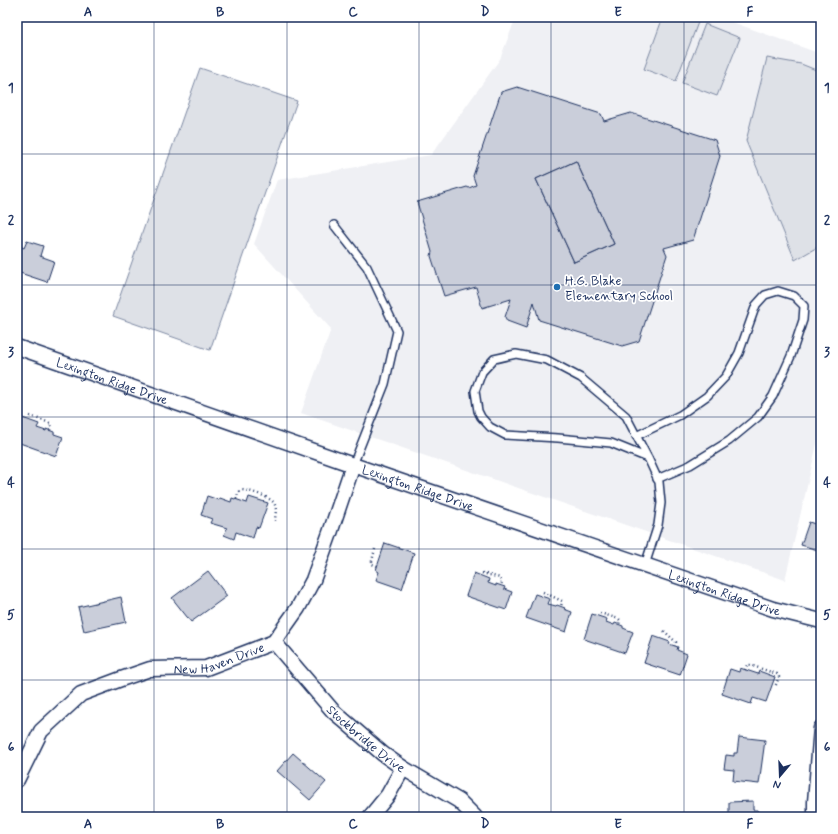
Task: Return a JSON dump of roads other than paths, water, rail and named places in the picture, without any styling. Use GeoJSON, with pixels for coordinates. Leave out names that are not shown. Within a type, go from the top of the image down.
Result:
{"type":"FeatureCollection","features":[{"type":"Feature","properties":{"kind":"street","name":"Lexington Ridge Drive"},"geometry":{"type":"LineString","coordinates":[[17,347],[773,609],[821,621]]}},
{"type":"Feature","properties":{"kind":"street","name":"New Haven Drive"},"geometry":{"type":"LineString","coordinates":[[17,780],[41,731],[81,694],[150,669],[206,668],[274,642],[298,608],[313,580],[353,464]]}},
{"type":"Feature","properties":{"kind":"street","name":"Stockbridge Drive"},"geometry":{"type":"LineString","coordinates":[[274,642],[333,711],[382,754],[459,801],[475,817]]}},
{"type":"Feature","properties":{"kind":"street"},"geometry":{"type":"LineString","coordinates":[[815,817],[821,728]]}},
{"type":"Feature","properties":{"kind":"street"},"geometry":{"type":"LineString","coordinates":[[370,817],[388,795],[403,768]]}},
{"type":"Feature","properties":{"kind":"lane"},"geometry":{"type":"LineString","coordinates":[[334,225],[367,268],[397,331],[385,384],[353,464]]}},
{"type":"Feature","properties":{"kind":"lane"},"geometry":{"type":"LineString","coordinates":[[636,436],[680,415],[707,396],[726,376],[739,353],[756,306],[765,295],[778,292],[794,296],[804,306],[803,320],[792,356],[773,396],[758,417],[728,441],[690,465],[657,479]]}},
{"type":"Feature","properties":{"kind":"lane"},"geometry":{"type":"LineString","coordinates":[[645,565],[658,525],[661,503],[659,482],[648,458],[626,416],[581,378],[547,360],[516,354],[494,359],[482,372],[475,392],[478,411],[490,427],[506,435],[611,443],[648,458]]}},
{"type":"Feature","properties":{"kind":"place","name":"H.G. Blake Elementary School"},"geometry":{"type":"Point","coordinates":[557,287]}}]}
